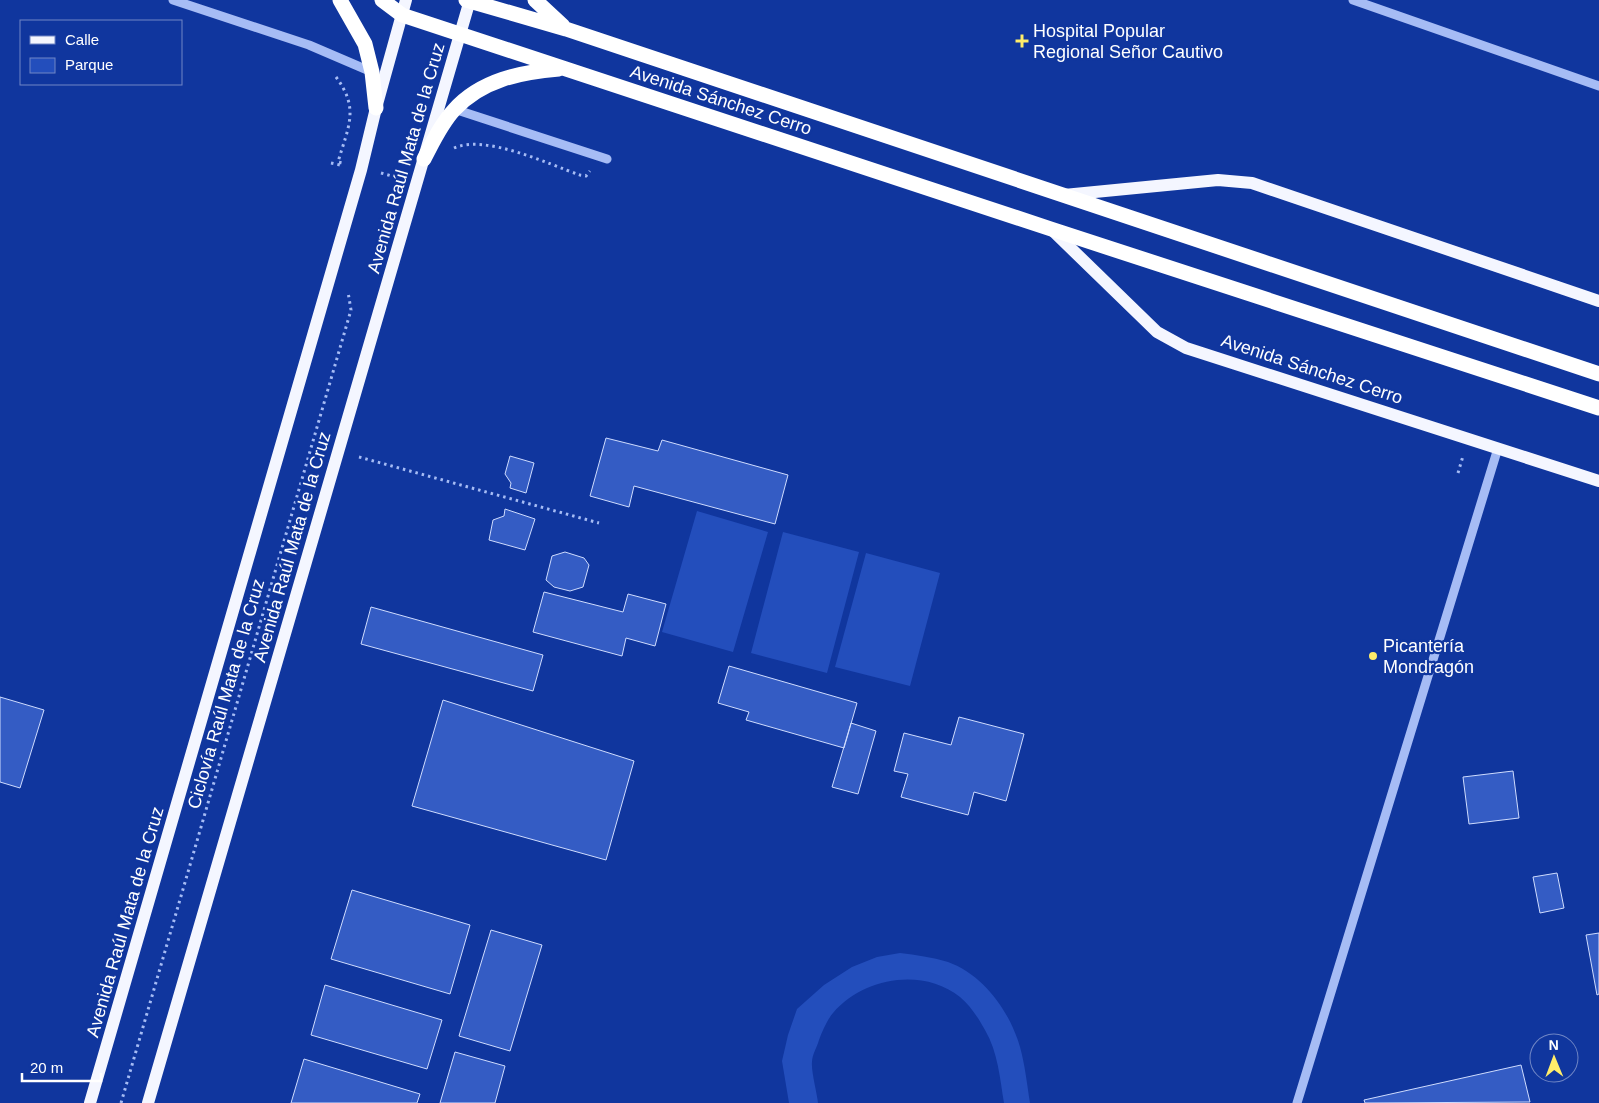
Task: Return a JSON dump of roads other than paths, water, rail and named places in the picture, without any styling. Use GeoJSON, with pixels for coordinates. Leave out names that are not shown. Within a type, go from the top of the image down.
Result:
{"type":"FeatureCollection","features":[{"type":"Feature","properties":{"kind":"highway"},"geometry":{"type":"LineString","coordinates":[[340,0],[365,44],[372,72],[376,108]]}},
{"type":"Feature","properties":{"kind":"highway","name":"Avenida Sánchez Cerro"},"geometry":{"type":"LineString","coordinates":[[382,0],[404,7],[461,33],[564,68],[1599,408]]}},
{"type":"Feature","properties":{"kind":"highway","name":"Avenida Sánchez Cerro"},"geometry":{"type":"LineString","coordinates":[[468,0],[566,29],[1599,374]]}},
{"type":"Feature","properties":{"kind":"highway"},"geometry":{"type":"LineString","coordinates":[[535,0],[566,29]]}},
{"type":"Feature","properties":{"kind":"highway"},"geometry":{"type":"LineString","coordinates":[[424,159],[440,128],[454,109],[471,94],[497,81],[531,71],[564,68]]}},
{"type":"Feature","properties":{"kind":"main road","name":"Avenida Raúl Mata de la Cruz"},"geometry":{"type":"LineString","coordinates":[[148,1103],[461,33],[468,0]]}},
{"type":"Feature","properties":{"kind":"main road","name":"Avenida Raúl Mata de la Cruz"},"geometry":{"type":"LineString","coordinates":[[90,1103],[361,169],[404,7]]}},
{"type":"Feature","properties":{"kind":"main road","name":"Avenida Sánchez Cerro"},"geometry":{"type":"LineString","coordinates":[[1060,195],[1218,180],[1252,183],[1599,301]]}},
{"type":"Feature","properties":{"kind":"main road","name":"Avenida Sánchez Cerro"},"geometry":{"type":"LineString","coordinates":[[1051,229],[1157,332],[1186,348],[1599,481]]}},
{"type":"Feature","properties":{"kind":"street"},"geometry":{"type":"LineString","coordinates":[[173,0],[309,45],[372,72]]}},
{"type":"Feature","properties":{"kind":"street"},"geometry":{"type":"LineString","coordinates":[[1353,0],[1599,86]]}},
{"type":"Feature","properties":{"kind":"street"},"geometry":{"type":"LineString","coordinates":[[454,109],[607,159]]}},
{"type":"Feature","properties":{"kind":"street"},"geometry":{"type":"LineString","coordinates":[[1298,1103],[1498,448]]}},
{"type":"Feature","properties":{"kind":"place","name":"Hospital Popular Regional Señor Cautivo"},"geometry":{"type":"Point","coordinates":[1022,41]}},
{"type":"Feature","properties":{"kind":"place","name":"Picantería Mondragón"},"geometry":{"type":"Point","coordinates":[1373,656]}}]}
